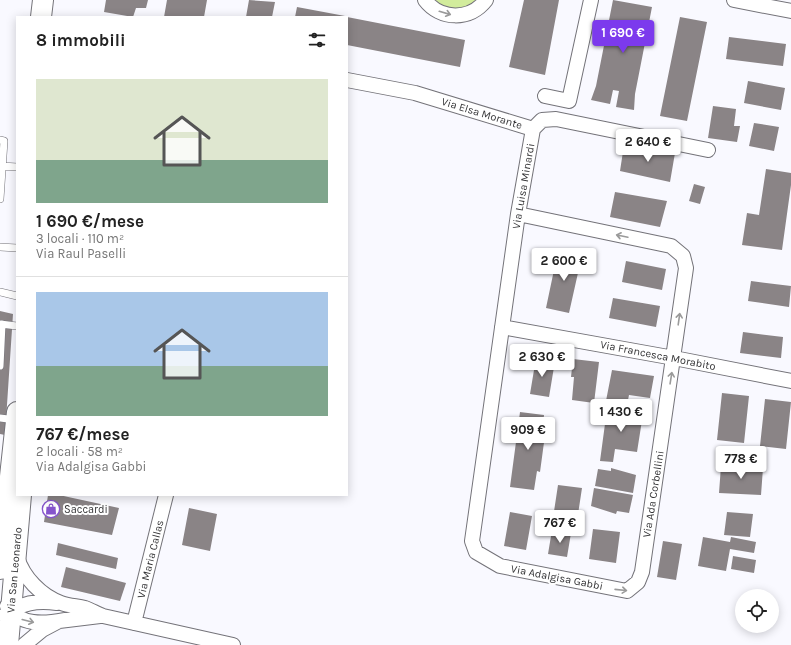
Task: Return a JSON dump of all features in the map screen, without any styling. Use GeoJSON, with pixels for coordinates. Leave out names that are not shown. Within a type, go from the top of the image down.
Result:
{"type":"FeatureCollection","features":[{"type":"Feature","properties":{"kind":"main road","name":"Via San Leonardo"},"geometry":{"type":"LineString","coordinates":[[8,645],[16,548],[13,416]]}},
{"type":"Feature","properties":{"kind":"main road","name":"Via San Leonardo"},"geometry":{"type":"LineString","coordinates":[[0,569],[14,496]]}},
{"type":"Feature","properties":{"kind":"street"},"geometry":{"type":"LineString","coordinates":[[424,0],[438,11],[456,16],[474,10],[486,0]]}},
{"type":"Feature","properties":{"kind":"street"},"geometry":{"type":"LineString","coordinates":[[546,96],[569,101],[590,0]]}},
{"type":"Feature","properties":{"kind":"street"},"geometry":{"type":"LineString","coordinates":[[734,0],[791,11]]}},
{"type":"Feature","properties":{"kind":"street","name":"Via Elsa Morante"},"geometry":{"type":"LineString","coordinates":[[348,80],[415,93],[533,129],[542,120],[556,119],[708,150]]}},
{"type":"Feature","properties":{"kind":"street","name":"Via Luisa Minardi"},"geometry":{"type":"LineString","coordinates":[[476,552],[472,541],[518,214],[533,129]]}},
{"type":"Feature","properties":{"kind":"street","name":"Via Ada Corbellini"},"geometry":{"type":"LineString","coordinates":[[518,214],[671,246],[683,256],[686,268],[674,358],[642,572],[638,582]]}},
{"type":"Feature","properties":{"kind":"street","name":"Via Francesca Morabito"},"geometry":{"type":"LineString","coordinates":[[502,327],[791,381]]}},
{"type":"Feature","properties":{"kind":"street"},"geometry":{"type":"LineString","coordinates":[[14,496],[4,600],[11,611],[28,621],[46,623],[103,616]]}},
{"type":"Feature","properties":{"kind":"street","name":"Via Maria Callas"},"geometry":{"type":"LineString","coordinates":[[134,623],[166,496]]}},
{"type":"Feature","properties":{"kind":"street"},"geometry":{"type":"LineString","coordinates":[[16,548],[19,563],[33,584],[48,597],[65,604]]}},
{"type":"Feature","properties":{"kind":"street","name":"Via Adalgisa Gabbi"},"geometry":{"type":"LineString","coordinates":[[476,552],[500,566],[616,589],[627,591],[638,582]]}},
{"type":"Feature","properties":{"kind":"street"},"geometry":{"type":"LineString","coordinates":[[0,645],[3,619],[11,611],[21,605],[34,601],[65,604],[86,609],[103,616],[202,642],[233,645]]}},
{"type":"Feature","properties":{"kind":"street"},"geometry":{"type":"LineString","coordinates":[[24,645],[42,630],[64,620]]}},
{"type":"Feature","properties":{"kind":"lane"},"geometry":{"type":"LineString","coordinates":[[0,140],[4,141],[0,199]]}},
{"type":"Feature","properties":{"kind":"lane"},"geometry":{"type":"LineString","coordinates":[[2,166],[16,167]]}},
{"type":"Feature","properties":{"kind":"lane"},"geometry":{"type":"LineString","coordinates":[[0,247],[16,248]]}},
{"type":"Feature","properties":{"kind":"lane"},"geometry":{"type":"LineString","coordinates":[[0,292],[16,296]]}},
{"type":"Feature","properties":{"kind":"lane"},"geometry":{"type":"LineString","coordinates":[[0,366],[1,324],[16,326]]}},
{"type":"Feature","properties":{"kind":"lane"},"geometry":{"type":"LineString","coordinates":[[0,418],[13,416]]}},
{"type":"Feature","properties":{"kind":"green space"},"geometry":{"type":"Polygon","coordinates":[[[433,0],[477,0],[460,8],[450,8],[433,0]]]}},
{"type":"Feature","properties":{"kind":"building"},"geometry":{"type":"Polygon","coordinates":[[[106,0],[148,0],[146,8],[136,8],[133,16],[104,12],[106,0]]]}},
{"type":"Feature","properties":{"kind":"building"},"geometry":{"type":"Polygon","coordinates":[[[167,0],[207,0],[204,16],[164,16],[167,0]]]}},
{"type":"Feature","properties":{"kind":"building"},"geometry":{"type":"Polygon","coordinates":[[[249,0],[275,2],[272,16],[246,16],[249,0]]]}},
{"type":"Feature","properties":{"kind":"building"},"geometry":{"type":"Polygon","coordinates":[[[524,0],[559,0],[545,75],[509,67],[524,0]]]}},
{"type":"Feature","properties":{"kind":"building"},"geometry":{"type":"Polygon","coordinates":[[[613,0],[652,7],[635,94],[634,110],[616,107],[619,91],[613,90],[610,104],[591,100],[596,86],[613,0]]]}},
{"type":"Feature","properties":{"kind":"building"},"geometry":{"type":"Polygon","coordinates":[[[297,7],[345,16],[295,16],[297,7]]]}},
{"type":"Feature","properties":{"kind":"building"},"geometry":{"type":"Polygon","coordinates":[[[348,17],[465,40],[460,67],[348,45],[348,17]]]}},
{"type":"Feature","properties":{"kind":"building"},"geometry":{"type":"Polygon","coordinates":[[[680,17],[707,22],[687,121],[660,116],[680,17]]]}},
{"type":"Feature","properties":{"kind":"building"},"geometry":{"type":"Polygon","coordinates":[[[729,37],[786,44],[783,66],[726,59],[729,37]]]}},
{"type":"Feature","properties":{"kind":"building"},"geometry":{"type":"Polygon","coordinates":[[[748,81],[785,88],[781,110],[744,103],[748,81]]]}},
{"type":"Feature","properties":{"kind":"building"},"geometry":{"type":"Polygon","coordinates":[[[713,106],[736,109],[734,126],[740,126],[737,142],[708,138],[713,106]]]}},
{"type":"Feature","properties":{"kind":"building"},"geometry":{"type":"Polygon","coordinates":[[[754,123],[779,127],[774,151],[749,146],[754,123]]]}},
{"type":"Feature","properties":{"kind":"building"},"geometry":{"type":"Polygon","coordinates":[[[624,145],[675,153],[670,182],[620,171],[624,145]]]}},
{"type":"Feature","properties":{"kind":"building"},"geometry":{"type":"Polygon","coordinates":[[[766,169],[791,173],[791,185],[782,250],[742,245],[747,213],[759,215],[766,169]]]}},
{"type":"Feature","properties":{"kind":"building"},"geometry":{"type":"Polygon","coordinates":[[[694,184],[705,187],[700,204],[689,201],[694,184]]]}},
{"type":"Feature","properties":{"kind":"building"},"geometry":{"type":"Polygon","coordinates":[[[615,192],[667,201],[660,227],[610,217],[615,192]]]}},
{"type":"Feature","properties":{"kind":"building"},"geometry":{"type":"Polygon","coordinates":[[[558,251],[582,255],[569,313],[546,308],[558,251]]]}},
{"type":"Feature","properties":{"kind":"building"},"geometry":{"type":"Polygon","coordinates":[[[626,261],[666,269],[662,290],[622,282],[626,261]]]}},
{"type":"Feature","properties":{"kind":"building"},"geometry":{"type":"Polygon","coordinates":[[[751,281],[791,286],[789,307],[748,301],[751,281]]]}},
{"type":"Feature","properties":{"kind":"building"},"geometry":{"type":"Polygon","coordinates":[[[613,298],[660,306],[656,327],[609,318],[613,298]]]}},
{"type":"Feature","properties":{"kind":"building"},"geometry":{"type":"Polygon","coordinates":[[[0,311],[13,314],[5,435],[0,434],[0,311]]]}},
{"type":"Feature","properties":{"kind":"building"},"geometry":{"type":"Polygon","coordinates":[[[743,332],[783,337],[781,358],[740,353],[743,332]]]}},
{"type":"Feature","properties":{"kind":"building"},"geometry":{"type":"Polygon","coordinates":[[[536,358],[555,361],[549,397],[530,394],[536,358]]]}},
{"type":"Feature","properties":{"kind":"building"},"geometry":{"type":"Polygon","coordinates":[[[573,359],[599,362],[594,403],[572,400],[574,377],[571,377],[573,359]]]}},
{"type":"Feature","properties":{"kind":"building"},"geometry":{"type":"Polygon","coordinates":[[[612,370],[654,376],[650,398],[629,395],[626,410],[605,406],[612,370]]]}},
{"type":"Feature","properties":{"kind":"building"},"geometry":{"type":"Polygon","coordinates":[[[722,393],[749,396],[744,443],[717,440],[722,393]]]}},
{"type":"Feature","properties":{"kind":"building"},"geometry":{"type":"Polygon","coordinates":[[[765,399],[791,402],[786,449],[760,446],[765,399]]]}},
{"type":"Feature","properties":{"kind":"building"},"geometry":{"type":"Polygon","coordinates":[[[607,409],[643,414],[637,452],[615,449],[613,462],[600,461],[607,409]]]}},
{"type":"Feature","properties":{"kind":"building"},"geometry":{"type":"Polygon","coordinates":[[[520,412],[544,415],[542,435],[545,435],[540,472],[537,471],[534,490],[510,487],[520,412]]]}},
{"type":"Feature","properties":{"kind":"building"},"geometry":{"type":"Polygon","coordinates":[[[721,466],[763,468],[761,495],[719,493],[721,466]]]}},
{"type":"Feature","properties":{"kind":"building"},"geometry":{"type":"Polygon","coordinates":[[[611,468],[636,475],[633,493],[595,486],[598,469],[611,471],[611,468]]]}},
{"type":"Feature","properties":{"kind":"building"},"geometry":{"type":"Polygon","coordinates":[[[558,485],[582,488],[577,521],[553,518],[558,485]]]}},
{"type":"Feature","properties":{"kind":"building"},"geometry":{"type":"Polygon","coordinates":[[[594,488],[633,495],[629,513],[617,511],[616,514],[591,506],[594,488]]]}},
{"type":"Feature","properties":{"kind":"building"},"geometry":{"type":"Polygon","coordinates":[[[48,496],[64,496],[119,508],[112,535],[44,522],[48,496]]]}},
{"type":"Feature","properties":{"kind":"building"},"geometry":{"type":"Polygon","coordinates":[[[189,508],[217,514],[210,551],[182,545],[189,508]]]}},
{"type":"Feature","properties":{"kind":"building"},"geometry":{"type":"Polygon","coordinates":[[[510,512],[532,516],[526,550],[504,546],[510,512]]]}},
{"type":"Feature","properties":{"kind":"building"},"geometry":{"type":"Polygon","coordinates":[[[727,512],[753,514],[750,537],[724,535],[727,512]]]}},
{"type":"Feature","properties":{"kind":"building"},"geometry":{"type":"Polygon","coordinates":[[[593,529],[620,532],[616,563],[589,559],[593,529]]]}},
{"type":"Feature","properties":{"kind":"building"},"geometry":{"type":"Polygon","coordinates":[[[552,530],[571,533],[567,557],[548,554],[552,530]]]}},
{"type":"Feature","properties":{"kind":"building"},"geometry":{"type":"Polygon","coordinates":[[[703,537],[730,542],[731,537],[756,542],[754,553],[730,549],[726,571],[698,566],[703,537]]]}},
{"type":"Feature","properties":{"kind":"building"},"geometry":{"type":"Polygon","coordinates":[[[663,541],[682,544],[676,580],[657,577],[663,541]]]}},
{"type":"Feature","properties":{"kind":"building"},"geometry":{"type":"Polygon","coordinates":[[[58,543],[118,558],[116,569],[56,555],[58,543]]]}},
{"type":"Feature","properties":{"kind":"building"},"geometry":{"type":"Polygon","coordinates":[[[733,556],[756,560],[754,573],[731,569],[733,556]]]}},
{"type":"Feature","properties":{"kind":"building"},"geometry":{"type":"Polygon","coordinates":[[[66,567],[126,583],[120,601],[61,587],[66,567]]]}},
{"type":"Feature","properties":{"kind":"place","name":"Saccardi"},"geometry":{"type":"Point","coordinates":[51,509]}}]}
